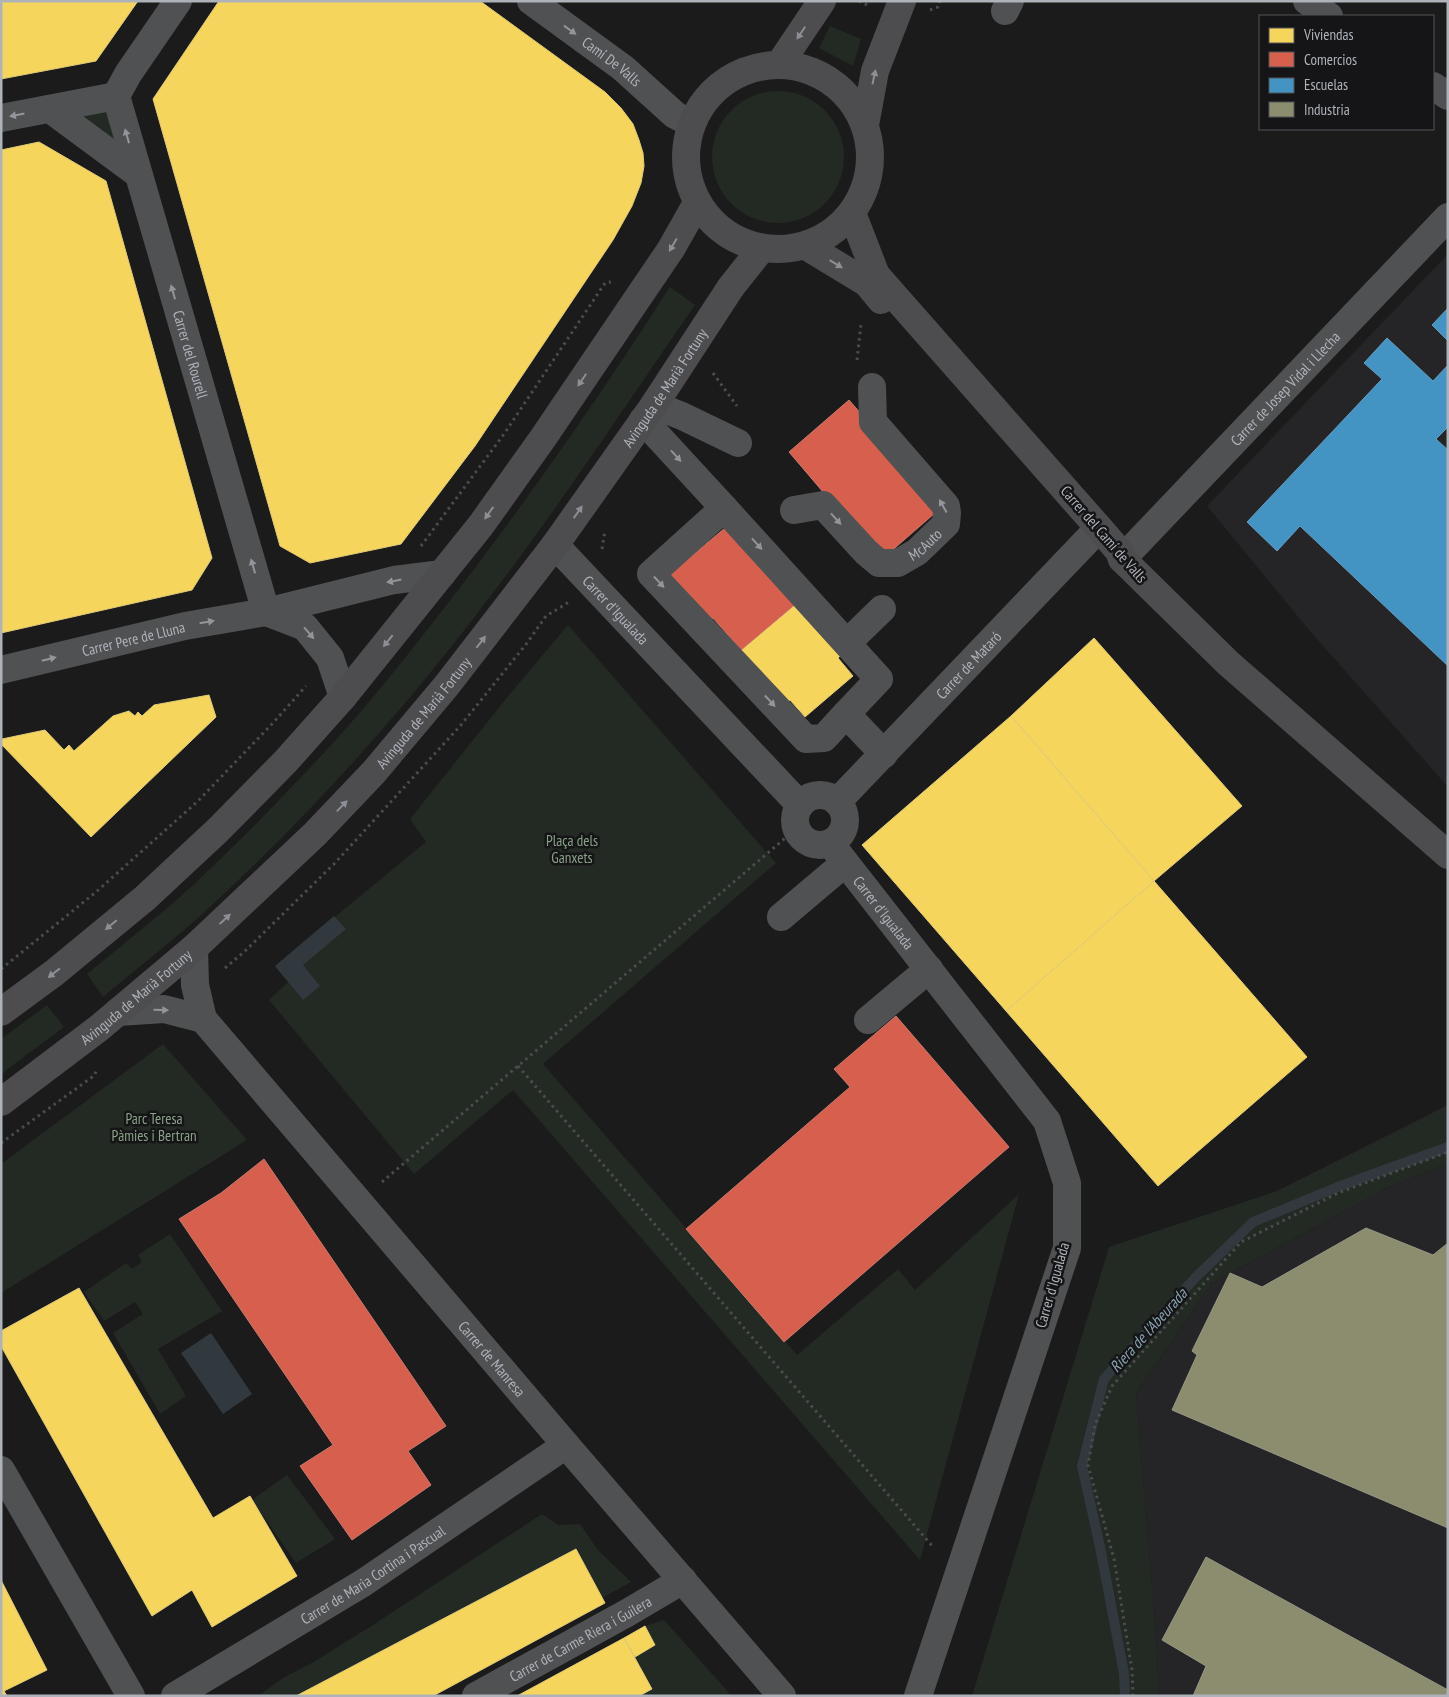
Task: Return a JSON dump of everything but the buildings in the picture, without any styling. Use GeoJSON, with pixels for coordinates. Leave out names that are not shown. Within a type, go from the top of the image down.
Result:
{"type":"FeatureCollection","features":[{"type":"Feature","properties":{"kind":"main road"},"geometry":{"type":"LineString","coordinates":[[779,65],[822,1]]}},
{"type":"Feature","properties":{"kind":"main road"},"geometry":{"type":"LineString","coordinates":[[865,125],[875,72],[902,1]]}},
{"type":"Feature","properties":{"kind":"main road"},"geometry":{"type":"LineString","coordinates":[[779,65],[806,69],[826,78],[843,91],[856,108],[865,125],[869,148],[870,172],[862,195],[852,214],[828,234],[806,246],[762,248],[744,242],[717,225],[697,203],[689,181],[687,155],[692,124],[712,93],[727,80],[752,69],[779,65]]}},
{"type":"Feature","properties":{"kind":"main road"},"geometry":{"type":"LineString","coordinates":[[1,1012],[54,973],[145,898],[218,830],[285,762],[343,697],[481,525],[543,438],[671,249],[697,203]]}},
{"type":"Feature","properties":{"kind":"main road","name":"Carrer del Camí de Valls"},"geometry":{"type":"LineString","coordinates":[[852,214],[871,279]]}},
{"type":"Feature","properties":{"kind":"main road","name":"Carrer del Camí de Valls"},"geometry":{"type":"LineString","coordinates":[[806,246],[871,279],[1094,533],[1102,552],[1112,558],[1122,559],[1228,663],[1448,855]]}},
{"type":"Feature","properties":{"kind":"main road","name":"Avinguda de Marià Fortuny"},"geometry":{"type":"LineString","coordinates":[[1,1102],[86,1038],[194,948],[315,834],[374,772],[447,686],[555,544],[649,412],[731,287],[762,248]]}},
{"type":"Feature","properties":{"kind":"street"},"geometry":{"type":"LineString","coordinates":[[1,118],[116,96],[128,74],[178,1]]}},
{"type":"Feature","properties":{"kind":"street","name":"Camí De Valls"},"geometry":{"type":"LineString","coordinates":[[531,1],[623,68],[675,115],[692,124]]}},
{"type":"Feature","properties":{"kind":"street"},"geometry":{"type":"LineString","coordinates":[[1307,1],[1328,15]]}},
{"type":"Feature","properties":{"kind":"street"},"geometry":{"type":"LineString","coordinates":[[1434,87],[1448,96]]}},
{"type":"Feature","properties":{"kind":"street","name":"Carrer del Rourell"},"geometry":{"type":"LineString","coordinates":[[116,96],[266,612]]}},
{"type":"Feature","properties":{"kind":"street"},"geometry":{"type":"LineString","coordinates":[[50,109],[138,174]]}},
{"type":"Feature","properties":{"kind":"street","name":"Carrer de Josep Vidal i Llecha"},"geometry":{"type":"LineString","coordinates":[[1122,559],[1448,217]]}},
{"type":"Feature","properties":{"kind":"street","name":"McAuto"},"geometry":{"type":"LineString","coordinates":[[794,510],[823,505],[866,552],[879,563],[898,563],[916,552],[946,524],[946,506],[873,422],[872,387]]}},
{"type":"Feature","properties":{"kind":"street"},"geometry":{"type":"LineString","coordinates":[[649,412],[682,416],[738,443]]}},
{"type":"Feature","properties":{"kind":"street"},"geometry":{"type":"LineString","coordinates":[[649,412],[724,508],[879,679],[824,738],[806,739],[651,574],[724,508]]}},
{"type":"Feature","properties":{"kind":"street","name":"Carrer de Mataró"},"geometry":{"type":"LineString","coordinates":[[837,802],[1094,533]]}},
{"type":"Feature","properties":{"kind":"street","name":"Carrer d'Igualada"},"geometry":{"type":"LineString","coordinates":[[555,544],[798,817],[800,836],[806,842],[822,845],[838,853],[1047,1121],[1067,1183],[1067,1248],[918,1696]]}},
{"type":"Feature","properties":{"kind":"street","name":"Carrer Pere de Lluna"},"geometry":{"type":"LineString","coordinates":[[1,670],[185,626],[266,612],[394,580],[442,574]]}},
{"type":"Feature","properties":{"kind":"street"},"geometry":{"type":"LineString","coordinates":[[847,643],[882,609]]}},
{"type":"Feature","properties":{"kind":"street"},"geometry":{"type":"LineString","coordinates":[[266,612],[305,627],[330,658],[343,697]]}},
{"type":"Feature","properties":{"kind":"street"},"geometry":{"type":"LineString","coordinates":[[846,714],[884,754]]}},
{"type":"Feature","properties":{"kind":"street"},"geometry":{"type":"LineString","coordinates":[[781,917],[838,853],[837,839],[845,824],[842,808],[837,802],[822,795],[806,799],[798,817]]}},
{"type":"Feature","properties":{"kind":"street","name":"Carrer de Manresa"},"geometry":{"type":"LineString","coordinates":[[194,948],[195,985],[203,1019],[566,1446],[782,1696]]}},
{"type":"Feature","properties":{"kind":"street"},"geometry":{"type":"LineString","coordinates":[[868,1020],[929,970]]}},
{"type":"Feature","properties":{"kind":"street"},"geometry":{"type":"LineString","coordinates":[[118,1012],[164,1009],[203,1019]]}},
{"type":"Feature","properties":{"kind":"street","name":"Carrer de Maria Cortina i Pascual"},"geometry":{"type":"LineString","coordinates":[[175,1696],[363,1583],[566,1446]]}},
{"type":"Feature","properties":{"kind":"street"},"geometry":{"type":"LineString","coordinates":[[1,1470],[131,1696]]}},
{"type":"Feature","properties":{"kind":"street","name":"Carrer de Carme Riera i Guilera"},"geometry":{"type":"LineString","coordinates":[[476,1696],[683,1580]]}},
{"type":"Feature","properties":{"kind":"path"},"geometry":{"type":"LineString","coordinates":[[856,361],[871,279]]}},
{"type":"Feature","properties":{"kind":"path"},"geometry":{"type":"LineString","coordinates":[[420,547],[504,434],[606,283],[614,281]]}},
{"type":"Feature","properties":{"kind":"path"},"geometry":{"type":"LineString","coordinates":[[693,346],[741,412]]}},
{"type":"Feature","properties":{"kind":"path"},"geometry":{"type":"LineString","coordinates":[[1,969],[96,892],[197,802],[310,682]]}},
{"type":"Feature","properties":{"kind":"path"},"geometry":{"type":"LineString","coordinates":[[359,1201],[518,1066],[798,817]]}},
{"type":"Feature","properties":{"kind":"path"},"geometry":{"type":"LineString","coordinates":[[518,1066],[958,1575]]}},
{"type":"Feature","properties":{"kind":"path"},"geometry":{"type":"LineString","coordinates":[[1133,1696],[1132,1670],[1114,1559],[1088,1465],[1096,1425],[1112,1386],[1241,1242],[1338,1193],[1448,1152]]}},
{"type":"Feature","properties":{"kind":"shaded area"},"geometry":{"type":"Polygon","coordinates":[[[1448,254],[1448,787],[1309,630],[1207,506],[1448,254]]]}},
{"type":"Feature","properties":{"kind":"shaded area"},"geometry":{"type":"Polygon","coordinates":[[[334,916],[346,929],[303,965],[320,986],[303,1000],[275,966],[334,916]]]}},
{"type":"Feature","properties":{"kind":"shaded area"},"geometry":{"type":"Polygon","coordinates":[[[1448,1163],[1448,1696],[1159,1696],[1156,1636],[1136,1393],[1212,1283],[1387,1188],[1448,1163]]]}},
{"type":"Feature","properties":{"kind":"shaded area"},"geometry":{"type":"Polygon","coordinates":[[[211,1333],[252,1394],[223,1414],[181,1353],[211,1333]]]}},
{"type":"Feature","properties":{"kind":"green space"},"geometry":{"type":"Polygon","coordinates":[[[830,26],[861,39],[853,66],[819,48],[830,26]]]}},
{"type":"Feature","properties":{"kind":"green space"},"geometry":{"type":"Polygon","coordinates":[[[778,91],[791,92],[803,96],[825,110],[839,132],[843,144],[843,170],[839,182],[825,204],[803,218],[791,222],[778,223],[765,222],[753,218],[731,204],[717,182],[713,170],[712,157],[713,144],[717,132],[731,110],[753,96],[765,92],[778,91]]]}},
{"type":"Feature","properties":{"kind":"green space"},"geometry":{"type":"Polygon","coordinates":[[[113,104],[129,161],[64,112],[113,104]]]}},
{"type":"Feature","properties":{"kind":"green space"},"geometry":{"type":"Polygon","coordinates":[[[670,287],[695,305],[542,526],[457,639],[391,720],[284,836],[196,919],[103,997],[87,974],[166,909],[210,869],[281,799],[358,714],[434,621],[526,499],[614,373],[670,287]]]}},
{"type":"Feature","properties":{"kind":"green space","name":"Plaça dels Ganxets"},"geometry":{"type":"Polygon","coordinates":[[[568,625],[776,863],[543,1064],[797,1355],[898,1269],[915,1290],[1019,1194],[920,1560],[513,1090],[414,1174],[269,1000],[288,982],[275,966],[426,842],[410,819],[509,695],[568,625]]]}},
{"type":"Feature","properties":{"kind":"green space"},"geometry":{"type":"Polygon","coordinates":[[[47,1005],[64,1027],[1,1074],[1,1039],[47,1005]]]}},
{"type":"Feature","properties":{"kind":"green space","name":"Parc Teresa Pàmies i Bertran"},"geometry":{"type":"Polygon","coordinates":[[[163,1044],[247,1140],[1,1293],[1,1164],[163,1044]]]}},
{"type":"Feature","properties":{"kind":"green space"},"geometry":{"type":"Polygon","coordinates":[[[1448,1105],[1448,1163],[1387,1188],[1212,1283],[1136,1393],[1156,1636],[1159,1696],[972,1696],[1109,1247],[1277,1191],[1448,1105]]]}},
{"type":"Feature","properties":{"kind":"green space"},"geometry":{"type":"Polygon","coordinates":[[[170,1234],[222,1311],[158,1349],[186,1396],[160,1414],[113,1333],[143,1314],[135,1302],[104,1321],[84,1292],[126,1263],[132,1269],[142,1262],[138,1255],[170,1234]]]}},
{"type":"Feature","properties":{"kind":"green space"},"geometry":{"type":"Polygon","coordinates":[[[287,1475],[335,1539],[296,1563],[252,1500],[287,1475]]]}},
{"type":"Feature","properties":{"kind":"green space"},"geometry":{"type":"Polygon","coordinates":[[[542,1514],[558,1525],[580,1524],[598,1550],[631,1582],[602,1598],[575,1550],[296,1696],[258,1696],[283,1678],[317,1660],[376,1623],[542,1514]]]}},
{"type":"Feature","properties":{"kind":"green space"},"geometry":{"type":"Polygon","coordinates":[[[664,1620],[731,1696],[639,1696],[652,1688],[635,1657],[655,1645],[645,1626],[664,1620]]]}},
{"type":"Feature","properties":{"kind":"waterway","name":"Riera de l'Abeurada"},"geometry":{"type":"LineString","coordinates":[[1125,1696],[1124,1673],[1100,1547],[1082,1466],[1104,1379],[1195,1278],[1253,1222],[1340,1186],[1448,1147]]}}]}
